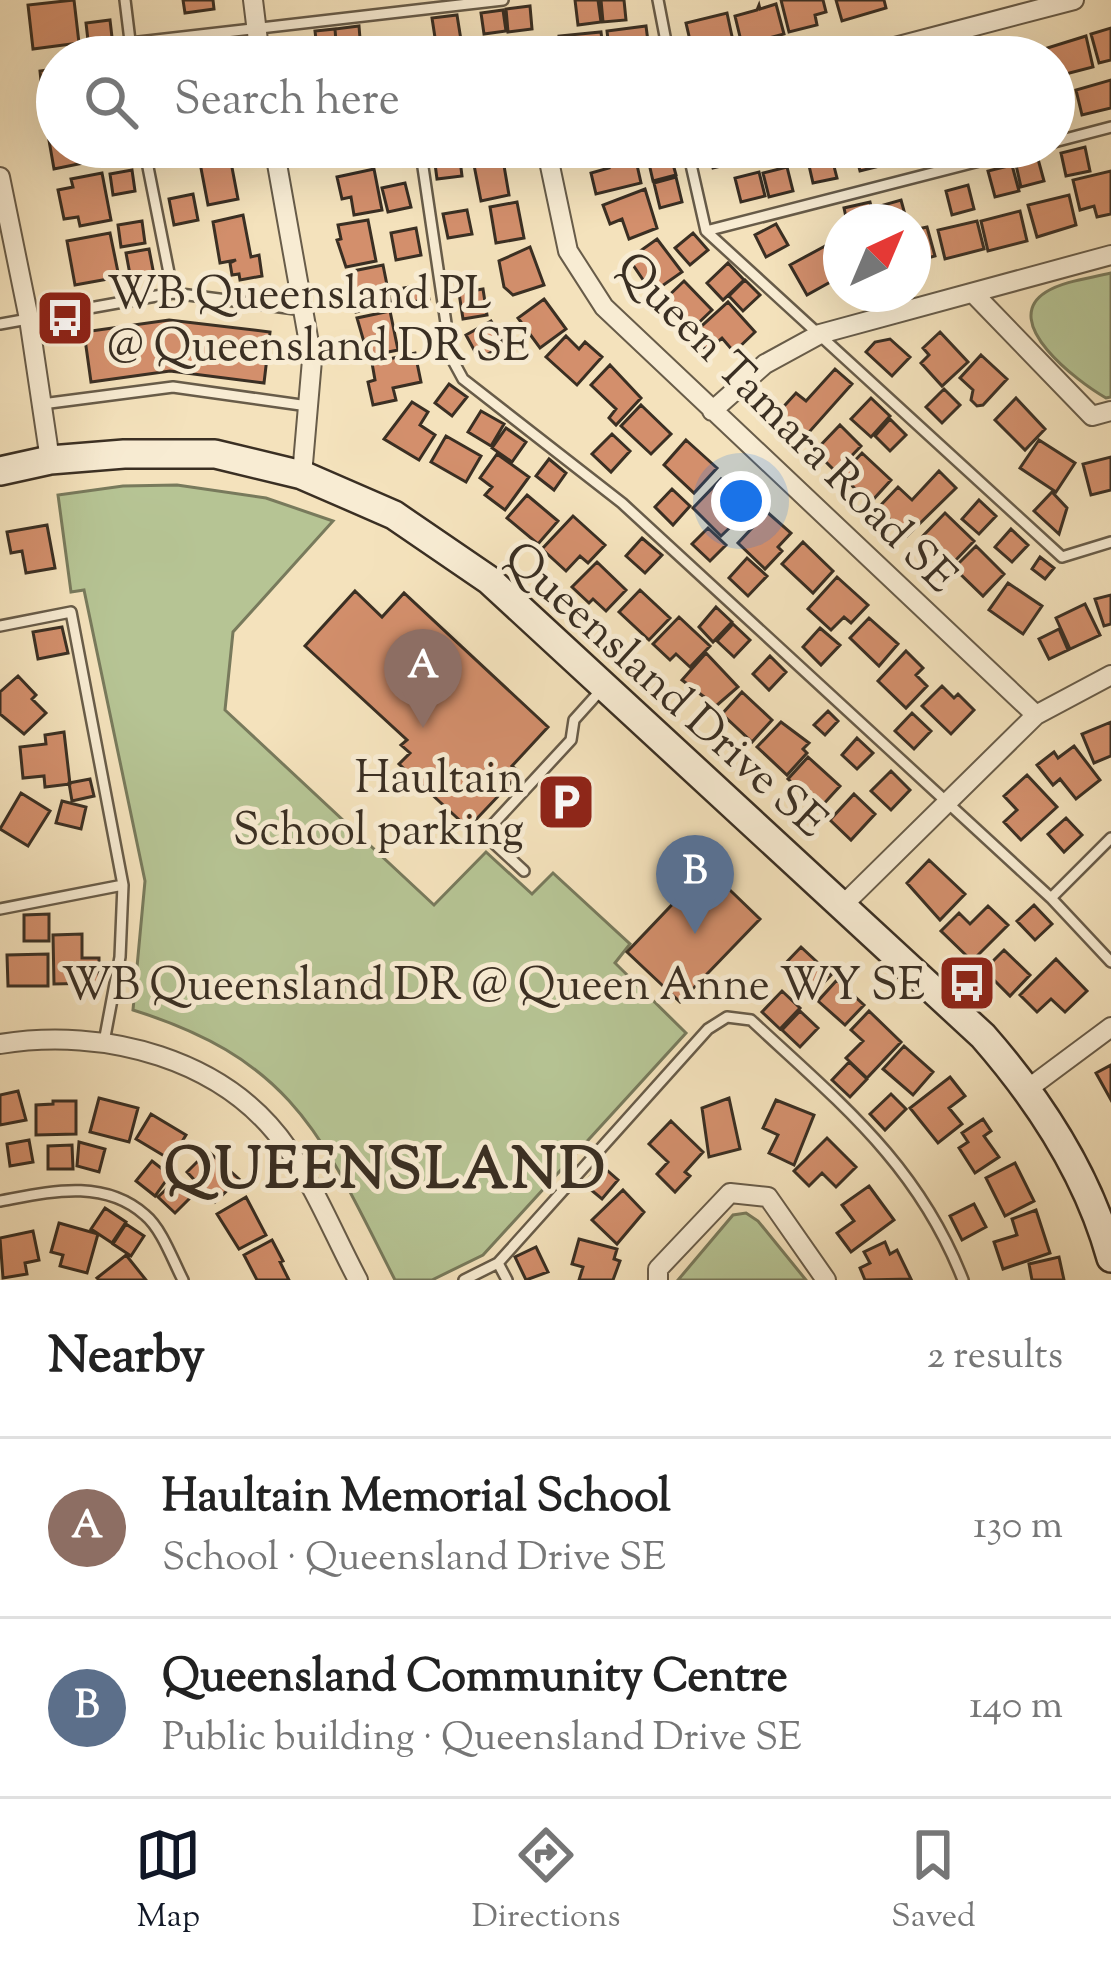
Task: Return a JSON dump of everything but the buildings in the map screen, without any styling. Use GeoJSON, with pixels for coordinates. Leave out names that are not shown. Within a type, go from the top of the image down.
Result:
{"type":"FeatureCollection","features":[{"type":"Feature","properties":{"kind":"street"},"geometry":{"type":"LineString","coordinates":[[253,0],[257,36]]}},
{"type":"Feature","properties":{"kind":"street"},"geometry":{"type":"LineString","coordinates":[[937,36],[1074,0]]}},
{"type":"Feature","properties":{"kind":"street"},"geometry":{"type":"LineString","coordinates":[[278,168],[312,360],[302,475]]}},
{"type":"Feature","properties":{"kind":"street","name":"Queen Tamara Road SE"},"geometry":{"type":"LineString","coordinates":[[550,168],[568,251],[604,307],[1036,715]]}},
{"type":"Feature","properties":{"kind":"street"},"geometry":{"type":"LineString","coordinates":[[0,177],[29,319],[50,460]]}},
{"type":"Feature","properties":{"kind":"street"},"geometry":{"type":"LineString","coordinates":[[712,411],[765,364],[820,334],[1111,255]]}},
{"type":"Feature","properties":{"kind":"street"},"geometry":{"type":"LineString","coordinates":[[973,293],[1092,416],[1111,411]]}},
{"type":"Feature","properties":{"kind":"street","name":"Queensland Drive SE"},"geometry":{"type":"LineString","coordinates":[[0,471],[50,460],[124,454],[215,454],[302,475],[394,515],[489,580],[983,1036],[1029,1088],[1066,1152],[1111,1258]]}},
{"type":"Feature","properties":{"kind":"street"},"geometry":{"type":"LineString","coordinates":[[844,904],[1036,715],[1111,675]]}},
{"type":"Feature","properties":{"kind":"street"},"geometry":{"type":"LineString","coordinates":[[1029,1088],[1111,1027]]}},
{"type":"Feature","properties":{"kind":"street"},"geometry":{"type":"LineString","coordinates":[[0,1044],[34,1039],[104,1042],[182,1062],[260,1114],[290,1151],[358,1280]]}},
{"type":"Feature","properties":{"kind":"street"},"geometry":{"type":"LineString","coordinates":[[658,1280],[658,1270],[730,1193],[768,1197],[826,1280]]}},
{"type":"Feature","properties":{"kind":"lane"},"geometry":{"type":"LineString","coordinates":[[125,0],[129,36]]}},
{"type":"Feature","properties":{"kind":"lane"},"geometry":{"type":"LineString","coordinates":[[193,36],[503,0]]}},
{"type":"Feature","properties":{"kind":"lane"},"geometry":{"type":"LineString","coordinates":[[658,0],[664,36]]}},
{"type":"Feature","properties":{"kind":"lane"},"geometry":{"type":"LineString","coordinates":[[1075,137],[1111,128]]}},
{"type":"Feature","properties":{"kind":"lane"},"geometry":{"type":"LineString","coordinates":[[148,168],[173,293]]}},
{"type":"Feature","properties":{"kind":"lane"},"geometry":{"type":"LineString","coordinates":[[422,168],[452,357],[463,379],[622,502],[1051,898],[1111,962]]}},
{"type":"Feature","properties":{"kind":"lane"},"geometry":{"type":"LineString","coordinates":[[692,168],[706,231],[1062,557],[1111,542]]}},
{"type":"Feature","properties":{"kind":"lane"},"geometry":{"type":"LineString","coordinates":[[706,231],[952,168]]}},
{"type":"Feature","properties":{"kind":"lane"},"geometry":{"type":"LineString","coordinates":[[0,324],[173,293],[303,310]]}},
{"type":"Feature","properties":{"kind":"lane"},"geometry":{"type":"LineString","coordinates":[[42,404],[173,388],[308,406]]}},
{"type":"Feature","properties":{"kind":"lane"},"geometry":{"type":"LineString","coordinates":[[0,626],[71,612],[123,885],[120,957],[104,1042]]}},
{"type":"Feature","properties":{"kind":"lane"},"geometry":{"type":"LineString","coordinates":[[524,872],[484,834],[571,740],[574,720],[604,686]]}},
{"type":"Feature","properties":{"kind":"lane"},"geometry":{"type":"LineString","coordinates":[[1051,898],[1111,838]]}},
{"type":"Feature","properties":{"kind":"lane"},"geometry":{"type":"LineString","coordinates":[[0,909],[123,885]]}},
{"type":"Feature","properties":{"kind":"lane"},"geometry":{"type":"LineString","coordinates":[[464,1280],[498,1263],[708,1029],[727,1017],[751,1020],[879,1139],[945,1235],[963,1280]]}},
{"type":"Feature","properties":{"kind":"lane"},"geometry":{"type":"LineString","coordinates":[[0,1202],[68,1189],[125,1202],[148,1217],[184,1280]]}},
{"type":"Feature","properties":{"kind":"lane"},"geometry":{"type":"LineString","coordinates":[[498,1263],[507,1280]]}},
{"type":"Feature","properties":{"kind":"green space"},"geometry":{"type":"Polygon","coordinates":[[[1111,273],[1111,397],[1106,398],[1062,365],[1037,335],[1031,319],[1034,305],[1046,292],[1111,273]]]}},
{"type":"Feature","properties":{"kind":"green space"},"geometry":{"type":"Polygon","coordinates":[[[177,485],[266,498],[333,521],[233,632],[225,710],[434,905],[486,852],[532,894],[553,873],[630,944],[615,963],[686,1033],[483,1255],[432,1280],[395,1280],[323,1146],[269,1081],[233,1054],[188,1030],[133,1010],[145,881],[84,590],[71,592],[58,495],[177,485]]]}},
{"type":"Feature","properties":{"kind":"green space"},"geometry":{"type":"Polygon","coordinates":[[[746,1213],[758,1221],[806,1280],[678,1280],[733,1215],[746,1213]]]}},
{"type":"Feature","properties":{"kind":"place","name":"WB Queensland PL @ Queensland DR SE"},"geometry":{"type":"Point","coordinates":[65,318]}},
{"type":"Feature","properties":{"kind":"place","name":"Haultain Memorial School"},"geometry":{"type":"Point","coordinates":[423,728]}},
{"type":"Feature","properties":{"kind":"place","name":"Haultain School parking"},"geometry":{"type":"Point","coordinates":[566,802]}},
{"type":"Feature","properties":{"kind":"place","name":"Queensland Community Centre"},"geometry":{"type":"Point","coordinates":[695,934]}},
{"type":"Feature","properties":{"kind":"place","name":"WB Queensland DR @ Queen Anne WY SE"},"geometry":{"type":"Point","coordinates":[967,983]}},
{"type":"Feature","properties":{"kind":"district","name":"QUEENSLAND"},"geometry":{"type":"Point","coordinates":[386,1167]}}]}
